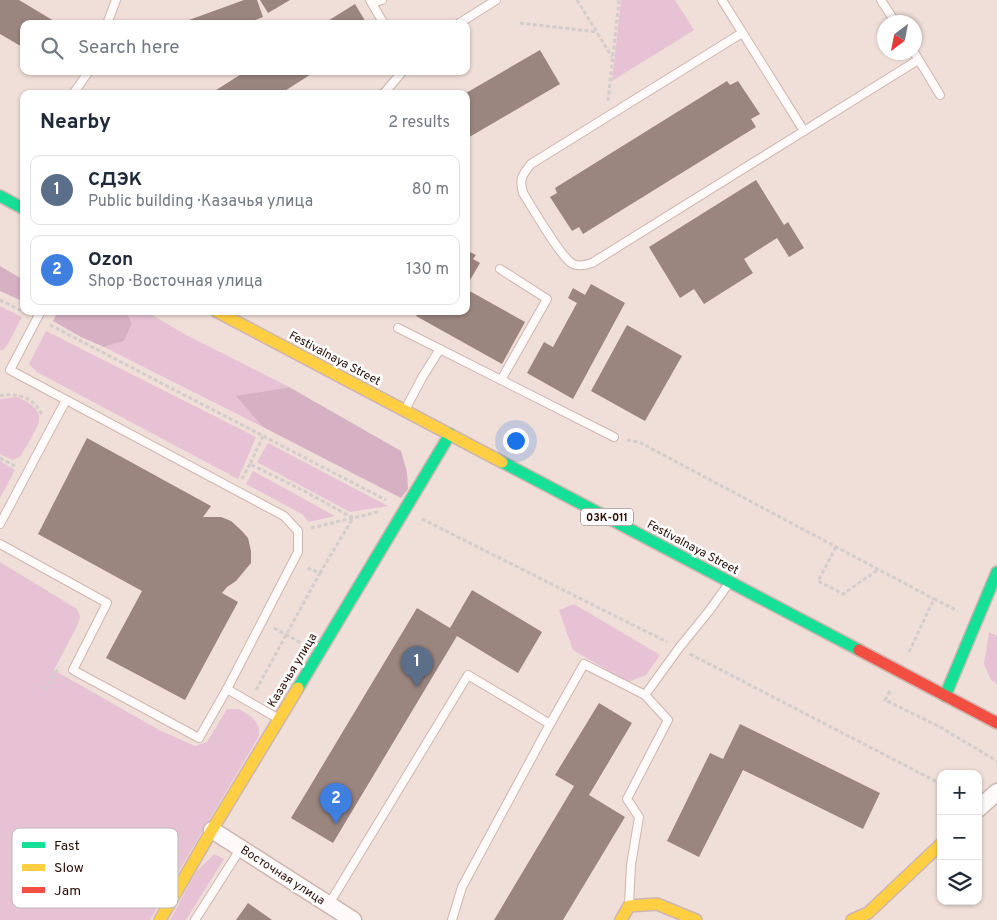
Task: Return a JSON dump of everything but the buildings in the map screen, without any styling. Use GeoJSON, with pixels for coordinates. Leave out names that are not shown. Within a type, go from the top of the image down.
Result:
{"type":"FeatureCollection","features":[{"type":"Feature","properties":{"kind":"street"},"geometry":{"type":"LineString","coordinates":[[0,196],[20,207]]}},
{"type":"Feature","properties":{"kind":"street","name":"Festivalnaya Street"},"geometry":{"type":"LineString","coordinates":[[224,315],[997,723]]}},
{"type":"Feature","properties":{"kind":"street","name":"Казачья улица"},"geometry":{"type":"LineString","coordinates":[[178,889],[450,434]]}},
{"type":"Feature","properties":{"kind":"street"},"geometry":{"type":"LineString","coordinates":[[945,696],[997,572]]}},
{"type":"Feature","properties":{"kind":"street"},"geometry":{"type":"LineString","coordinates":[[982,805],[997,792]]}},
{"type":"Feature","properties":{"kind":"street","name":"Восточная улица"},"geometry":{"type":"LineString","coordinates":[[212,830],[353,920]]}},
{"type":"Feature","properties":{"kind":"street"},"geometry":{"type":"LineString","coordinates":[[852,920],[870,917],[937,848]]}},
{"type":"Feature","properties":{"kind":"street"},"geometry":{"type":"LineString","coordinates":[[621,920],[629,906],[657,904],[696,920]]}},
{"type":"Feature","properties":{"kind":"street","name":"Казачья улица"},"geometry":{"type":"LineString","coordinates":[[160,920],[167,908]]}},
{"type":"Feature","properties":{"kind":"lane"},"geometry":{"type":"LineString","coordinates":[[108,20],[116,0]]}},
{"type":"Feature","properties":{"kind":"lane"},"geometry":{"type":"LineString","coordinates":[[382,0],[371,1],[382,20]]}},
{"type":"Feature","properties":{"kind":"lane"},"geometry":{"type":"LineString","coordinates":[[464,20],[496,0]]}},
{"type":"Feature","properties":{"kind":"lane"},"geometry":{"type":"LineString","coordinates":[[722,0],[804,131]]}},
{"type":"Feature","properties":{"kind":"lane"},"geometry":{"type":"LineString","coordinates":[[881,0],[891,15]]}},
{"type":"Feature","properties":{"kind":"lane"},"geometry":{"type":"LineString","coordinates":[[742,33],[531,164],[523,173],[521,184],[524,193],[562,254],[572,264],[583,266],[592,263],[918,60],[940,95]]}},
{"type":"Feature","properties":{"kind":"lane"},"geometry":{"type":"LineString","coordinates":[[76,90],[86,75]]}},
{"type":"Feature","properties":{"kind":"lane"},"geometry":{"type":"LineString","coordinates":[[388,90],[400,75]]}},
{"type":"Feature","properties":{"kind":"lane"},"geometry":{"type":"LineString","coordinates":[[500,270],[547,299],[501,380]]}},
{"type":"Feature","properties":{"kind":"lane"},"geometry":{"type":"LineString","coordinates":[[0,544],[107,603],[73,670],[200,738],[298,552],[298,531],[284,516],[10,370],[39,315]]}},
{"type":"Feature","properties":{"kind":"lane"},"geometry":{"type":"LineString","coordinates":[[398,328],[614,437]]}},
{"type":"Feature","properties":{"kind":"lane"},"geometry":{"type":"LineString","coordinates":[[405,410],[440,349]]}},
{"type":"Feature","properties":{"kind":"lane"},"geometry":{"type":"LineString","coordinates":[[0,524],[66,400]]}},
{"type":"Feature","properties":{"kind":"lane"},"geometry":{"type":"LineString","coordinates":[[645,695],[729,582]]}},
{"type":"Feature","properties":{"kind":"lane"},"geometry":{"type":"LineString","coordinates":[[452,920],[462,887],[584,664],[645,695],[668,720],[627,799],[639,817],[630,865],[629,906]]}},
{"type":"Feature","properties":{"kind":"lane"},"geometry":{"type":"LineString","coordinates":[[328,904],[468,675],[550,724]]}},
{"type":"Feature","properties":{"kind":"lane"},"geometry":{"type":"LineString","coordinates":[[227,689],[279,719]]}},
{"type":"Feature","properties":{"kind":"lane"},"geometry":{"type":"LineString","coordinates":[[195,920],[241,848]]}},
{"type":"Feature","properties":{"kind":"path"},"geometry":{"type":"LineString","coordinates":[[577,0],[612,58]]}},
{"type":"Feature","properties":{"kind":"path"},"geometry":{"type":"LineString","coordinates":[[615,112],[608,101],[619,0]]}},
{"type":"Feature","properties":{"kind":"path"},"geometry":{"type":"LineString","coordinates":[[520,23],[597,32]]}},
{"type":"Feature","properties":{"kind":"path"},"geometry":{"type":"LineString","coordinates":[[0,300],[20,308]]}},
{"type":"Feature","properties":{"kind":"path"},"geometry":{"type":"LineString","coordinates":[[39,315],[405,510],[679,648],[937,782]]}},
{"type":"Feature","properties":{"kind":"path"},"geometry":{"type":"LineString","coordinates":[[0,396],[17,395],[26,397],[37,405],[42,413],[43,420]]}},
{"type":"Feature","properties":{"kind":"path"},"geometry":{"type":"LineString","coordinates":[[263,436],[250,464],[353,518]]}},
{"type":"Feature","properties":{"kind":"path"},"geometry":{"type":"LineString","coordinates":[[614,437],[640,442],[934,599]]}},
{"type":"Feature","properties":{"kind":"path"},"geometry":{"type":"LineString","coordinates":[[0,458],[18,468]]}},
{"type":"Feature","properties":{"kind":"path"},"geometry":{"type":"LineString","coordinates":[[298,531],[387,510],[405,510]]}},
{"type":"Feature","properties":{"kind":"path"},"geometry":{"type":"LineString","coordinates":[[255,693],[320,573],[353,518]]}},
{"type":"Feature","properties":{"kind":"path"},"geometry":{"type":"LineString","coordinates":[[836,546],[818,581],[843,594],[879,570]]}},
{"type":"Feature","properties":{"kind":"path"},"geometry":{"type":"LineString","coordinates":[[299,572],[303,566],[320,573]]}},
{"type":"Feature","properties":{"kind":"path"},"geometry":{"type":"LineString","coordinates":[[271,626],[319,653]]}},
{"type":"Feature","properties":{"kind":"path"},"geometry":{"type":"LineString","coordinates":[[46,690],[60,666]]}},
{"type":"Feature","properties":{"kind":"shaded area"},"geometry":{"type":"Polygon","coordinates":[[[621,0],[675,0],[694,30],[612,81],[621,0]]]}},
{"type":"Feature","properties":{"kind":"shaded area"},"geometry":{"type":"Polygon","coordinates":[[[0,266],[20,278],[20,300],[0,291],[0,266]]]}},
{"type":"Feature","properties":{"kind":"shaded area"},"geometry":{"type":"Polygon","coordinates":[[[0,306],[22,317],[3,350],[0,350],[0,306]]]}},
{"type":"Feature","properties":{"kind":"shaded area"},"geometry":{"type":"Polygon","coordinates":[[[56,315],[127,315],[132,324],[124,341],[104,347],[81,337],[53,321],[56,315]]]}},
{"type":"Feature","properties":{"kind":"shaded area"},"geometry":{"type":"Polygon","coordinates":[[[127,315],[152,315],[186,335],[289,387],[237,396],[263,427],[104,347],[124,341],[132,325],[127,315]]]}},
{"type":"Feature","properties":{"kind":"shaded area"},"geometry":{"type":"Polygon","coordinates":[[[46,331],[256,437],[238,479],[37,372],[29,364],[46,331]]]}},
{"type":"Feature","properties":{"kind":"shaded area"},"geometry":{"type":"Polygon","coordinates":[[[289,387],[401,451],[407,472],[408,489],[401,498],[263,427],[236,396],[289,387]]]}},
{"type":"Feature","properties":{"kind":"shaded area"},"geometry":{"type":"Polygon","coordinates":[[[16,397],[28,402],[35,408],[38,412],[39,421],[34,434],[20,457],[13,460],[0,454],[0,399],[16,397]]]}},
{"type":"Feature","properties":{"kind":"shaded area"},"geometry":{"type":"Polygon","coordinates":[[[268,443],[388,506],[350,512],[257,462],[268,443]]]}},
{"type":"Feature","properties":{"kind":"shaded area"},"geometry":{"type":"Polygon","coordinates":[[[0,461],[15,470],[0,498],[0,461]]]}},
{"type":"Feature","properties":{"kind":"shaded area"},"geometry":{"type":"Polygon","coordinates":[[[253,471],[335,516],[309,522],[302,514],[246,484],[253,471]]]}},
{"type":"Feature","properties":{"kind":"shaded area"},"geometry":{"type":"Polygon","coordinates":[[[0,562],[77,609],[80,617],[77,626],[54,670],[159,730],[195,746],[207,742],[227,709],[239,709],[252,717],[259,727],[259,736],[178,873],[178,828],[12,828],[12,908],[157,908],[150,920],[0,920],[0,562]]]}},
{"type":"Feature","properties":{"kind":"shaded area"},"geometry":{"type":"Polygon","coordinates":[[[574,604],[660,655],[646,675],[628,682],[573,650],[559,610],[574,604]]]}},
{"type":"Feature","properties":{"kind":"shaded area"},"geometry":{"type":"Polygon","coordinates":[[[989,632],[997,636],[997,684],[991,680],[984,664],[989,632]]]}},
{"type":"Feature","properties":{"kind":"shaded area"},"geometry":{"type":"Polygon","coordinates":[[[214,854],[224,859],[186,920],[170,920],[178,908],[196,872],[214,854]]]}},
{"type":"Feature","properties":{"kind":"traffic: fast"},"geometry":{"type":"LineString","coordinates":[[0,196],[20,207]]}},
{"type":"Feature","properties":{"kind":"traffic: fast"},"geometry":{"type":"LineString","coordinates":[[298,688],[450,434]]}},
{"type":"Feature","properties":{"kind":"traffic: fast"},"geometry":{"type":"LineString","coordinates":[[502,462],[859,650]]}},
{"type":"Feature","properties":{"kind":"traffic: fast"},"geometry":{"type":"LineString","coordinates":[[945,696],[997,572]]}},
{"type":"Feature","properties":{"kind":"traffic: slow"},"geometry":{"type":"LineString","coordinates":[[224,315],[502,462]]}},
{"type":"Feature","properties":{"kind":"traffic: slow"},"geometry":{"type":"LineString","coordinates":[[178,889],[298,688]]}},
{"type":"Feature","properties":{"kind":"traffic: slow"},"geometry":{"type":"LineString","coordinates":[[852,920],[868,913],[937,848]]}},
{"type":"Feature","properties":{"kind":"traffic: slow"},"geometry":{"type":"LineString","coordinates":[[621,920],[629,906],[657,904],[696,920]]}},
{"type":"Feature","properties":{"kind":"traffic: slow"},"geometry":{"type":"LineString","coordinates":[[160,920],[167,908]]}},
{"type":"Feature","properties":{"kind":"traffic: jam"},"geometry":{"type":"LineString","coordinates":[[859,650],[997,723]]}},
{"type":"Feature","properties":{"kind":"place","name":"СДЭК"},"geometry":{"type":"Point","coordinates":[417,687]}},
{"type":"Feature","properties":{"kind":"place","name":"Ozon"},"geometry":{"type":"Point","coordinates":[336,824]}}]}
